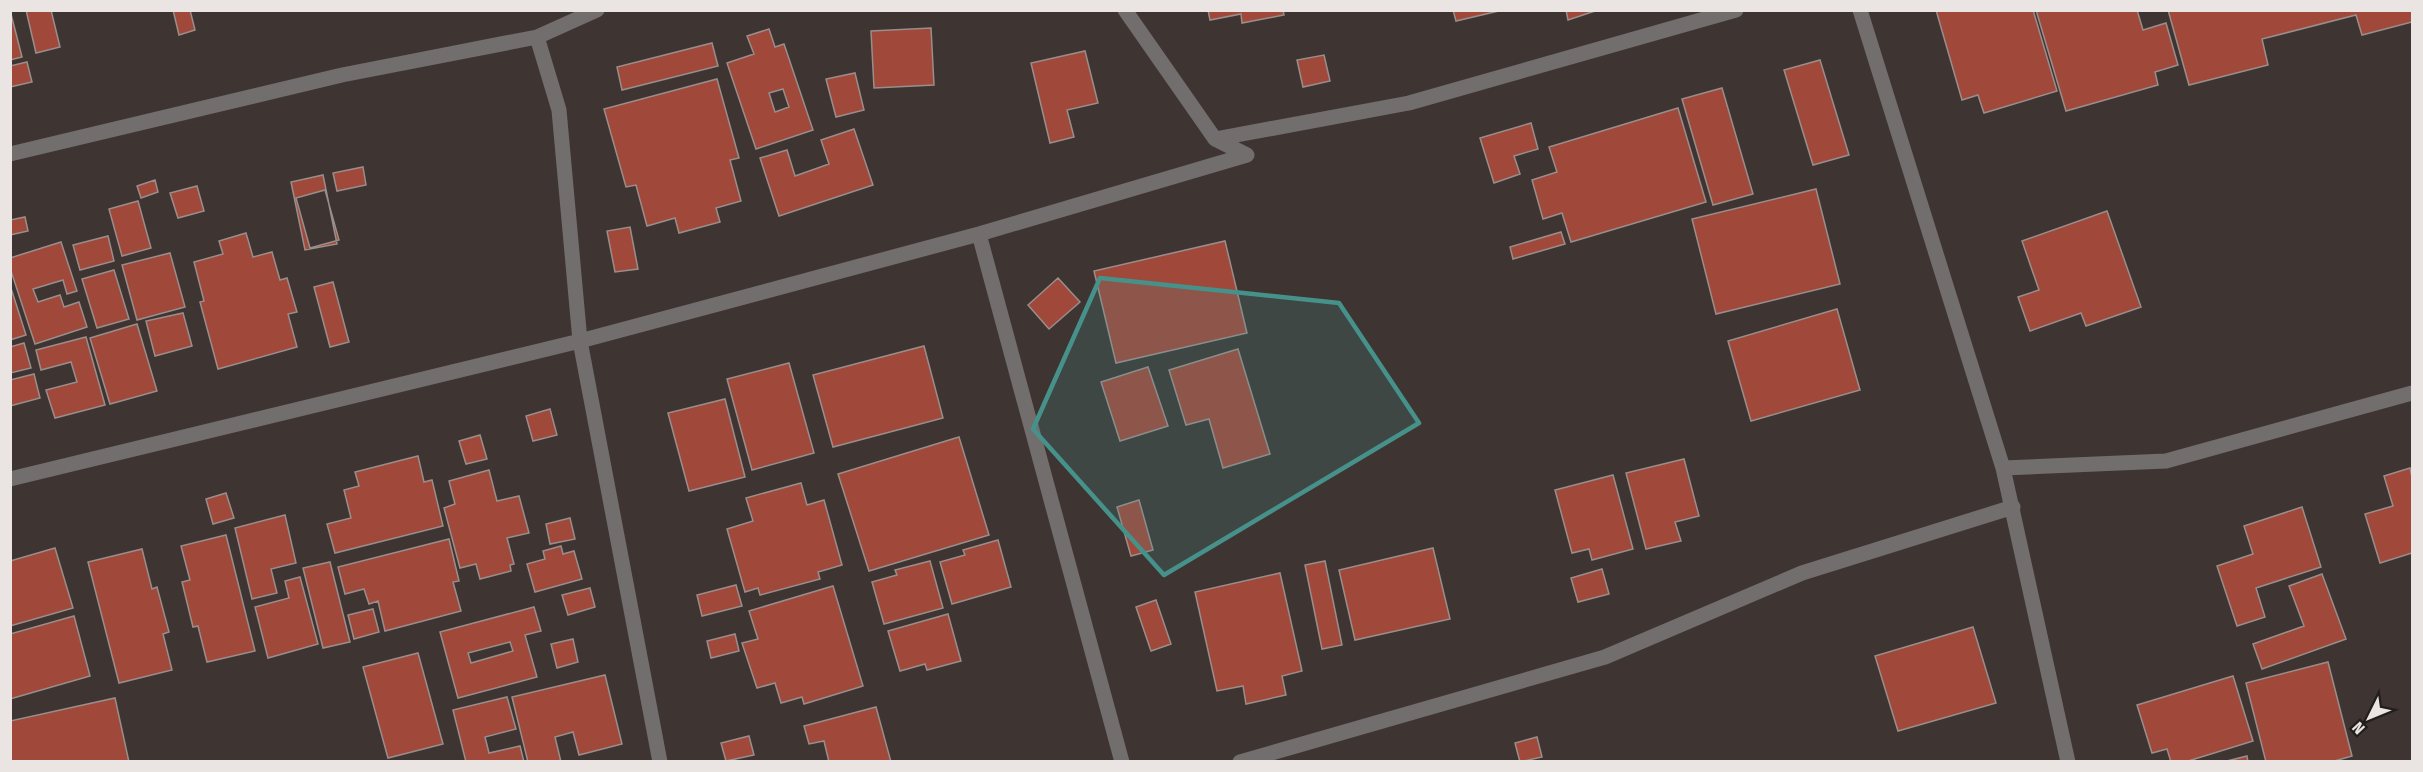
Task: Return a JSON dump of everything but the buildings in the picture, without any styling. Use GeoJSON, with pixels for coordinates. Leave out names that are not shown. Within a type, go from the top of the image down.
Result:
{"type":"FeatureCollection","features":[{"type":"Feature","properties":{"kind":"street"},"geometry":{"type":"LineString","coordinates":[[10,154],[331,77],[537,37],[597,10]]}},
{"type":"Feature","properties":{"kind":"street"},"geometry":{"type":"LineString","coordinates":[[10,479],[580,341],[979,234],[1247,155],[1215,140],[1125,10]]}},
{"type":"Feature","properties":{"kind":"street"},"geometry":{"type":"LineString","coordinates":[[1215,140],[1409,103],[1736,10]]}},
{"type":"Feature","properties":{"kind":"street"},"geometry":{"type":"LineString","coordinates":[[1860,10],[2003,468],[2068,762]]}},
{"type":"Feature","properties":{"kind":"street"},"geometry":{"type":"LineString","coordinates":[[537,37],[559,110],[580,341],[660,762]]}},
{"type":"Feature","properties":{"kind":"street"},"geometry":{"type":"LineString","coordinates":[[979,234],[1122,762]]}},
{"type":"Feature","properties":{"kind":"street"},"geometry":{"type":"LineString","coordinates":[[2003,468],[2166,461],[2412,393]]}},
{"type":"Feature","properties":{"kind":"street"},"geometry":{"type":"LineString","coordinates":[[1240,762],[1605,657],[1802,573],[2013,507]]}},
{"type":"Feature","properties":{"kind":"highlighted area"},"geometry":{"type":"Polygon","coordinates":[[[1100,278],[1339,303],[1419,423],[1164,575],[1033,429],[1100,278]]]}}]}
